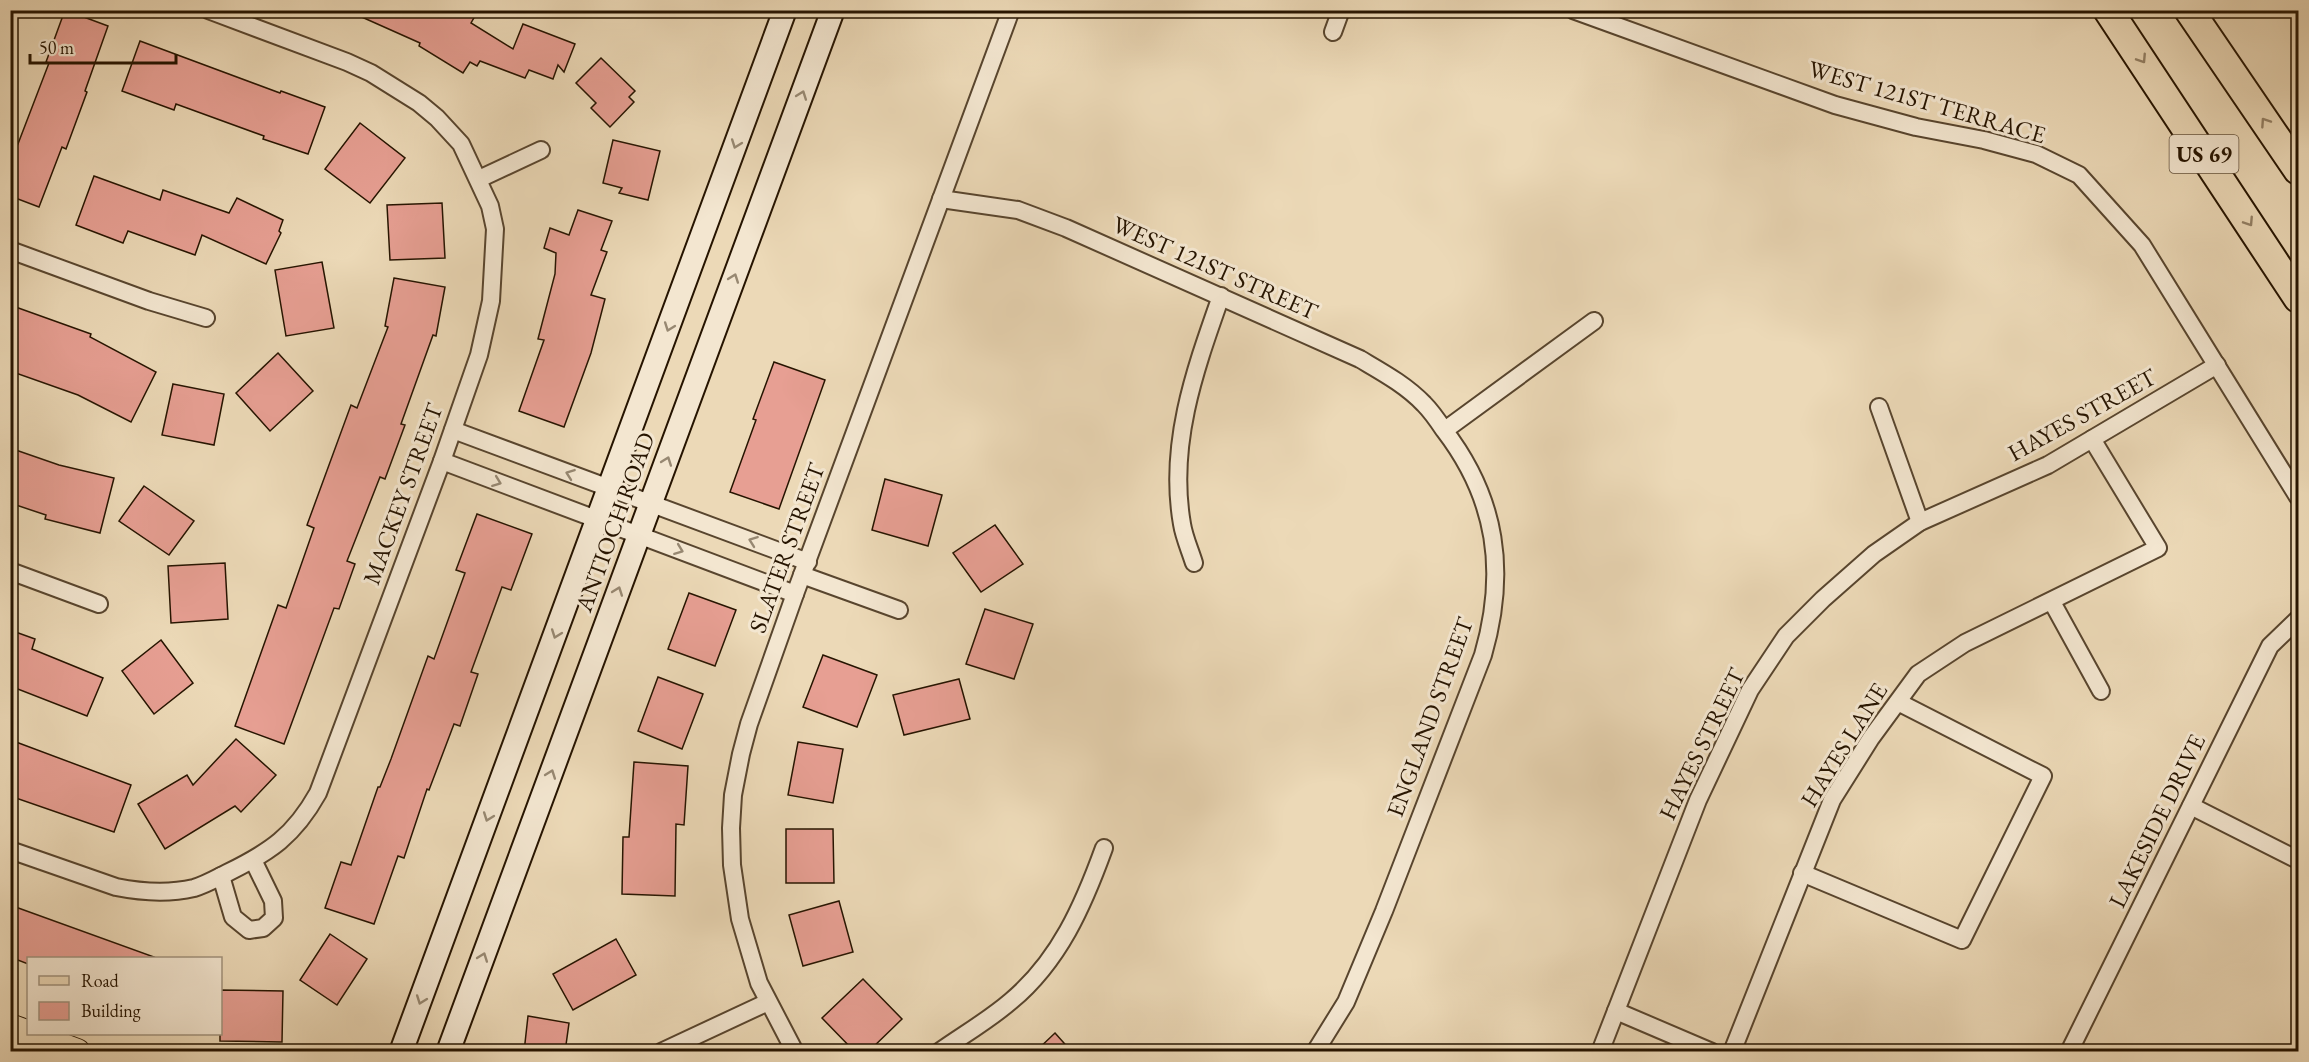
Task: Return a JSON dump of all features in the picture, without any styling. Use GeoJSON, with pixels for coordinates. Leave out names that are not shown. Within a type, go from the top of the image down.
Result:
{"type":"FeatureCollection","features":[{"type":"Feature","properties":{"kind":"highway","name":"US 69"},"geometry":{"type":"LineString","coordinates":[[2108,10],[2298,298]]}},
{"type":"Feature","properties":{"kind":"highway","name":"US 69"},"geometry":{"type":"LineString","coordinates":[[2189,10],[2298,170]]}},
{"type":"Feature","properties":{"kind":"main road","name":"ANTIOCH ROAD"},"geometry":{"type":"LineString","coordinates":[[401,1052],[785,10]]}},
{"type":"Feature","properties":{"kind":"main road","name":"ANTIOCH ROAD"},"geometry":{"type":"LineString","coordinates":[[448,1052],[833,10]]}},
{"type":"Feature","properties":{"kind":"main road"},"geometry":{"type":"LineString","coordinates":[[10,1028],[27,1034]]}},
{"type":"Feature","properties":{"kind":"main road"},"geometry":{"type":"LineString","coordinates":[[30,1035],[77,1052]]}},
{"type":"Feature","properties":{"kind":"street"},"geometry":{"type":"LineString","coordinates":[[208,10],[371,73],[437,117],[461,144],[479,179],[541,150]]}},
{"type":"Feature","properties":{"kind":"street","name":"SLATER STREET"},"geometry":{"type":"LineString","coordinates":[[795,1052],[759,983],[740,919],[732,865],[732,806],[749,724],[1011,10]]}},
{"type":"Feature","properties":{"kind":"street"},"geometry":{"type":"LineString","coordinates":[[1333,33],[1341,10]]}},
{"type":"Feature","properties":{"kind":"street","name":"WEST 121ST TERRACE"},"geometry":{"type":"LineString","coordinates":[[1573,10],[1835,105],[1916,127],[1984,140],[2036,154],[2079,175],[2142,244],[2298,497]]}},
{"type":"Feature","properties":{"kind":"street","name":"MACKEY STREET"},"geometry":{"type":"LineString","coordinates":[[10,850],[90,879],[134,891],[163,892],[195,888],[254,860],[287,837],[299,823],[318,793],[442,461],[479,355],[491,301],[495,229],[490,206],[479,179]]}},
{"type":"Feature","properties":{"kind":"street","name":"WEST 121ST STREET"},"geometry":{"type":"LineString","coordinates":[[941,199],[1018,210],[1066,228],[1360,359],[1397,381],[1424,404],[1445,430]]}},
{"type":"Feature","properties":{"kind":"street"},"geometry":{"type":"LineString","coordinates":[[10,250],[148,301],[206,318]]}},
{"type":"Feature","properties":{"kind":"street"},"geometry":{"type":"LineString","coordinates":[[1194,563],[1182,527],[1177,473],[1179,446],[1198,359],[1221,296]]}},
{"type":"Feature","properties":{"kind":"street"},"geometry":{"type":"LineString","coordinates":[[1445,430],[1594,321]]}},
{"type":"Feature","properties":{"kind":"street","name":"HAYES STREET"},"geometry":{"type":"LineString","coordinates":[[1600,1052],[1698,800],[1750,690],[1786,636],[1823,599],[1874,554],[1920,522],[2048,465],[2217,365]]}},
{"type":"Feature","properties":{"kind":"street"},"geometry":{"type":"LineString","coordinates":[[1879,407],[1920,522]]}},
{"type":"Feature","properties":{"kind":"street"},"geometry":{"type":"LineString","coordinates":[[453,430],[651,504],[805,568],[898,610]]}},
{"type":"Feature","properties":{"kind":"street","name":"ENGLAND STREET"},"geometry":{"type":"LineString","coordinates":[[1315,1052],[1346,1002],[1384,911],[1483,655],[1491,626],[1496,589],[1491,526],[1478,485],[1463,454],[1445,430]]}},
{"type":"Feature","properties":{"kind":"street","name":"HAYES LANE"},"geometry":{"type":"LineString","coordinates":[[1732,1052],[1832,800],[1870,738],[1918,674],[1956,649],[2158,548],[2092,439]]}},
{"type":"Feature","properties":{"kind":"street"},"geometry":{"type":"LineString","coordinates":[[442,461],[795,594]]}},
{"type":"Feature","properties":{"kind":"street"},"geometry":{"type":"LineString","coordinates":[[10,571],[99,604]]}},
{"type":"Feature","properties":{"kind":"street"},"geometry":{"type":"LineString","coordinates":[[2052,602],[2101,691]]}},
{"type":"Feature","properties":{"kind":"street","name":"LAKESIDE DRIVE"},"geometry":{"type":"LineString","coordinates":[[2069,1052],[2270,646],[2298,619]]}},
{"type":"Feature","properties":{"kind":"street"},"geometry":{"type":"LineString","coordinates":[[1802,873],[1962,940],[2043,776],[1898,702]]}},
{"type":"Feature","properties":{"kind":"street"},"geometry":{"type":"LineString","coordinates":[[2191,806],[2298,860]]}},
{"type":"Feature","properties":{"kind":"street"},"geometry":{"type":"LineString","coordinates":[[939,1052],[992,1015],[1030,984],[1057,950],[1074,922],[1104,848]]}},
{"type":"Feature","properties":{"kind":"street"},"geometry":{"type":"LineString","coordinates":[[221,876],[233,916],[249,930],[263,928],[274,918],[273,901],[254,860]]}},
{"type":"Feature","properties":{"kind":"street"},"geometry":{"type":"LineString","coordinates":[[662,1052],[768,1002]]}},
{"type":"Feature","properties":{"kind":"street"},"geometry":{"type":"LineString","coordinates":[[1616,1011],[1712,1052]]}},
{"type":"Feature","properties":{"kind":"building"},"geometry":{"type":"Polygon","coordinates":[[[65,10],[108,26],[66,149],[62,147],[39,207],[10,196],[10,147],[16,149],[49,63],[46,62],[65,10]]]}},
{"type":"Feature","properties":{"kind":"building"},"geometry":{"type":"Polygon","coordinates":[[[346,10],[466,10],[475,16],[471,23],[513,49],[523,24],[575,44],[564,72],[558,65],[553,79],[529,70],[525,78],[480,61],[477,66],[470,62],[463,73],[419,46],[420,43],[346,10]]]}},
{"type":"Feature","properties":{"kind":"building"},"geometry":{"type":"Polygon","coordinates":[[[140,41],[280,93],[281,91],[325,107],[308,154],[263,139],[264,136],[176,104],[174,110],[122,91],[140,41]]]}},
{"type":"Feature","properties":{"kind":"building"},"geometry":{"type":"Polygon","coordinates":[[[601,58],[635,91],[629,97],[634,102],[610,127],[591,108],[596,103],[576,83],[601,58]]]}},
{"type":"Feature","properties":{"kind":"building"},"geometry":{"type":"Polygon","coordinates":[[[360,123],[405,158],[370,203],[325,169],[360,123]]]}},
{"type":"Feature","properties":{"kind":"building"},"geometry":{"type":"Polygon","coordinates":[[[613,140],[660,151],[648,200],[619,193],[622,188],[603,183],[613,140]]]}},
{"type":"Feature","properties":{"kind":"building"},"geometry":{"type":"Polygon","coordinates":[[[94,176],[160,200],[163,190],[229,213],[237,198],[283,220],[279,231],[281,233],[266,264],[202,235],[195,255],[128,231],[123,243],[76,225],[94,176]]]}},
{"type":"Feature","properties":{"kind":"building"},"geometry":{"type":"Polygon","coordinates":[[[442,203],[445,258],[390,260],[387,205],[442,203]]]}},
{"type":"Feature","properties":{"kind":"building"},"geometry":{"type":"Polygon","coordinates":[[[578,210],[612,221],[601,250],[607,252],[591,295],[605,299],[591,353],[564,427],[519,411],[544,340],[538,339],[555,274],[556,253],[544,248],[550,228],[569,235],[578,210]]]}},
{"type":"Feature","properties":{"kind":"building"},"geometry":{"type":"Polygon","coordinates":[[[322,262],[334,328],[286,336],[275,270],[322,262]]]}},
{"type":"Feature","properties":{"kind":"building"},"geometry":{"type":"Polygon","coordinates":[[[394,278],[445,287],[436,336],[433,335],[401,424],[405,425],[385,479],[380,477],[347,561],[355,564],[339,609],[334,608],[284,744],[235,726],[278,605],[286,608],[314,528],[307,525],[351,405],[357,408],[388,327],[385,326],[394,278]]]}},
{"type":"Feature","properties":{"kind":"building"},"geometry":{"type":"Polygon","coordinates":[[[10,305],[91,334],[90,337],[156,372],[131,422],[78,395],[10,371],[10,305]]]}},
{"type":"Feature","properties":{"kind":"building"},"geometry":{"type":"Polygon","coordinates":[[[278,353],[313,391],[270,431],[236,393],[278,353]]]}},
{"type":"Feature","properties":{"kind":"building"},"geometry":{"type":"Polygon","coordinates":[[[774,362],[825,380],[779,509],[730,492],[774,362]]]}},
{"type":"Feature","properties":{"kind":"building"},"geometry":{"type":"Polygon","coordinates":[[[173,384],[224,394],[214,445],[162,435],[173,384]]]}},
{"type":"Feature","properties":{"kind":"building"},"geometry":{"type":"Polygon","coordinates":[[[10,448],[59,465],[114,478],[100,533],[45,519],[46,515],[10,503],[10,448]]]}},
{"type":"Feature","properties":{"kind":"building"},"geometry":{"type":"Polygon","coordinates":[[[885,479],[942,495],[928,546],[872,530],[885,479]]]}},
{"type":"Feature","properties":{"kind":"building"},"geometry":{"type":"Polygon","coordinates":[[[144,486],[194,521],[169,555],[119,521],[144,486]]]}},
{"type":"Feature","properties":{"kind":"building"},"geometry":{"type":"Polygon","coordinates":[[[477,514],[532,534],[511,590],[502,587],[471,672],[478,674],[460,726],[454,724],[429,790],[427,789],[404,858],[398,856],[374,924],[325,908],[341,862],[351,865],[428,656],[434,659],[465,573],[456,570],[477,514]]]}},
{"type":"Feature","properties":{"kind":"building"},"geometry":{"type":"Polygon","coordinates":[[[995,525],[1023,564],[981,592],[953,553],[995,525]]]}},
{"type":"Feature","properties":{"kind":"building"},"geometry":{"type":"Polygon","coordinates":[[[225,563],[228,619],[171,623],[168,566],[225,563]]]}},
{"type":"Feature","properties":{"kind":"building"},"geometry":{"type":"Polygon","coordinates":[[[689,593],[736,610],[715,666],[668,649],[689,593]]]}},
{"type":"Feature","properties":{"kind":"building"},"geometry":{"type":"Polygon","coordinates":[[[985,609],[1033,624],[1014,679],[966,664],[985,609]]]}},
{"type":"Feature","properties":{"kind":"building"},"geometry":{"type":"Polygon","coordinates":[[[10,630],[35,639],[32,649],[103,678],[87,716],[10,686],[10,630]]]}},
{"type":"Feature","properties":{"kind":"building"},"geometry":{"type":"Polygon","coordinates":[[[161,640],[193,683],[154,714],[122,671],[161,640]]]}},
{"type":"Feature","properties":{"kind":"building"},"geometry":{"type":"Polygon","coordinates":[[[823,655],[877,675],[857,727],[803,707],[823,655]]]}},
{"type":"Feature","properties":{"kind":"building"},"geometry":{"type":"Polygon","coordinates":[[[658,677],[703,694],[682,749],[638,731],[658,677]]]}},
{"type":"Feature","properties":{"kind":"building"},"geometry":{"type":"Polygon","coordinates":[[[959,679],[970,719],[904,735],[893,695],[959,679]]]}},
{"type":"Feature","properties":{"kind":"building"},"geometry":{"type":"Polygon","coordinates":[[[236,739],[276,775],[241,812],[235,806],[165,849],[138,804],[187,775],[193,785],[236,739]]]}},
{"type":"Feature","properties":{"kind":"building"},"geometry":{"type":"Polygon","coordinates":[[[16,742],[131,785],[114,832],[10,796],[10,758],[16,742]]]}},
{"type":"Feature","properties":{"kind":"building"},"geometry":{"type":"Polygon","coordinates":[[[798,742],[843,749],[833,803],[788,795],[798,742]]]}},
{"type":"Feature","properties":{"kind":"building"},"geometry":{"type":"Polygon","coordinates":[[[634,762],[688,766],[684,825],[676,824],[675,896],[622,894],[623,837],[629,837],[634,762]]]}},
{"type":"Feature","properties":{"kind":"building"},"geometry":{"type":"Polygon","coordinates":[[[786,829],[833,829],[834,883],[786,883],[786,829]]]}},
{"type":"Feature","properties":{"kind":"building"},"geometry":{"type":"Polygon","coordinates":[[[839,901],[853,952],[803,966],[789,915],[839,901]]]}},
{"type":"Feature","properties":{"kind":"building"},"geometry":{"type":"Polygon","coordinates":[[[10,905],[154,957],[27,957],[27,964],[10,957],[10,905]]]}},
{"type":"Feature","properties":{"kind":"building"},"geometry":{"type":"Polygon","coordinates":[[[330,934],[367,959],[337,1005],[300,980],[330,934]]]}},
{"type":"Feature","properties":{"kind":"building"},"geometry":{"type":"Polygon","coordinates":[[[616,939],[636,975],[573,1010],[553,974],[616,939]]]}},
{"type":"Feature","properties":{"kind":"building"},"geometry":{"type":"Polygon","coordinates":[[[863,979],[902,1019],[868,1052],[855,1052],[822,1018],[863,979]]]}},
{"type":"Feature","properties":{"kind":"building"},"geometry":{"type":"Polygon","coordinates":[[[222,990],[283,991],[282,1042],[220,1041],[222,990]]]}},
{"type":"Feature","properties":{"kind":"building"},"geometry":{"type":"Polygon","coordinates":[[[528,1016],[569,1023],[565,1052],[524,1052],[528,1016]]]}},
{"type":"Feature","properties":{"kind":"building"},"geometry":{"type":"Polygon","coordinates":[[[1055,1033],[1072,1052],[1035,1052],[1055,1033]]]}}]}
